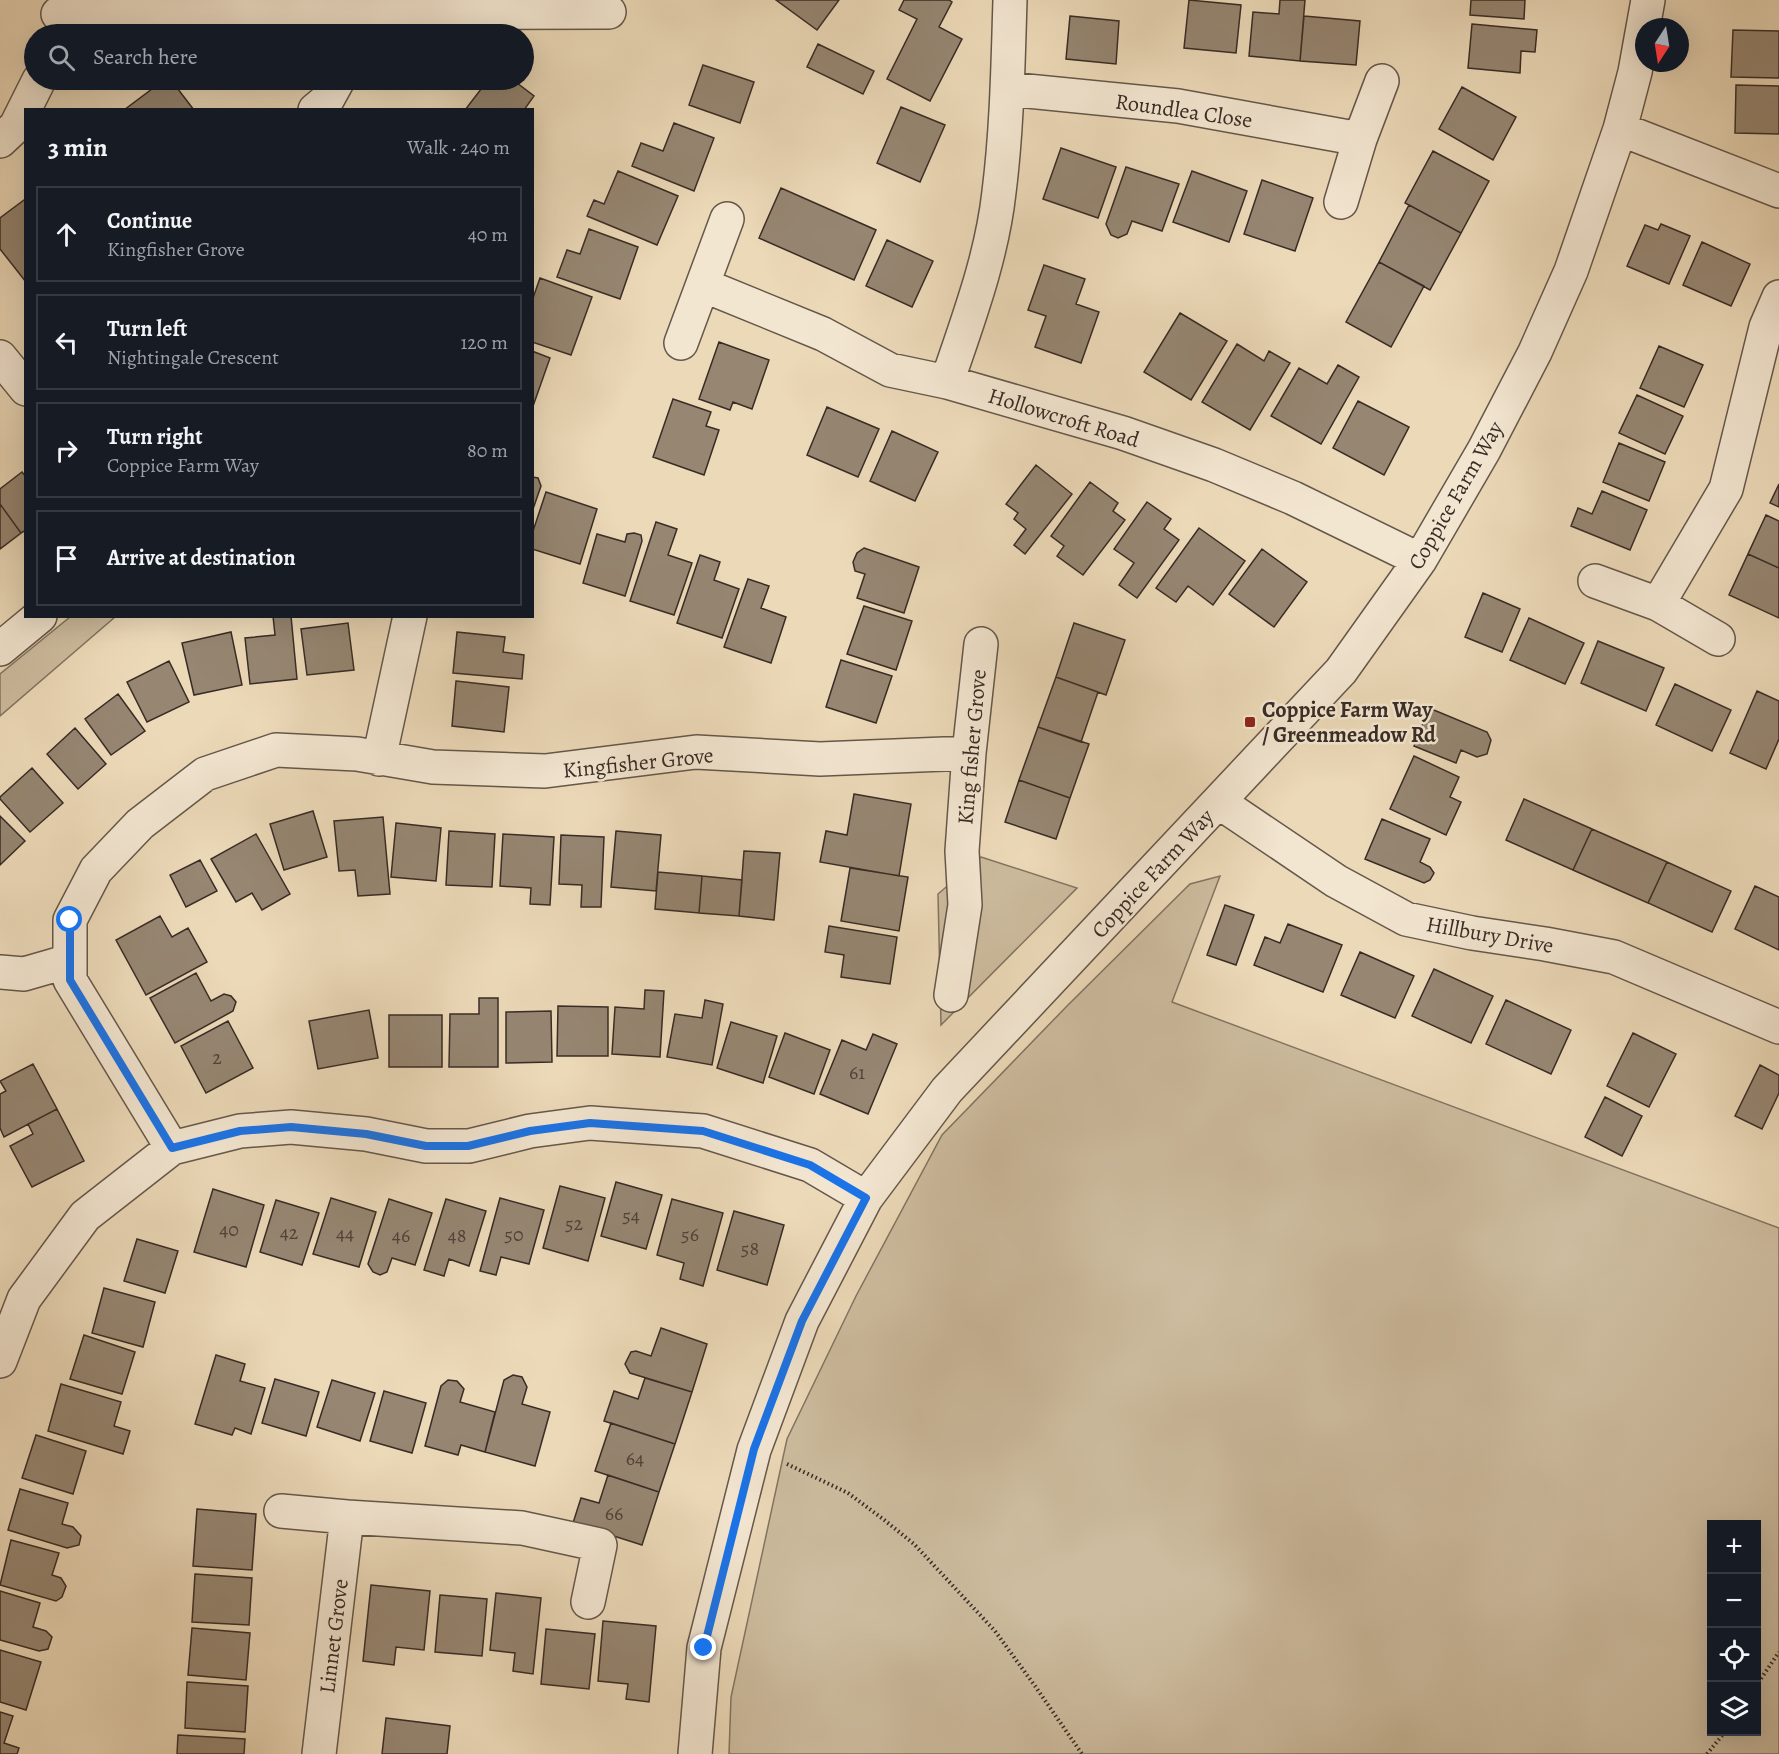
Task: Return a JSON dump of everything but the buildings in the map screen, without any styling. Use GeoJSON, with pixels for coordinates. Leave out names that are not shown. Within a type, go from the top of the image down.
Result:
{"type":"FeatureCollection","features":[{"type":"Feature","properties":{"kind":"street"},"geometry":{"type":"LineString","coordinates":[[947,382],[988,251],[999,193],[1007,88],[1010,0]]}},
{"type":"Feature","properties":{"kind":"street","name":"Coppice Farm Way"},"geometry":{"type":"LineString","coordinates":[[695,1754],[704,1648],[754,1449],[802,1321],[866,1198],[947,1090],[1341,671],[1420,560],[1484,450],[1535,352],[1571,271],[1620,129],[1635,72],[1648,0]]}},
{"type":"Feature","properties":{"kind":"street"},"geometry":{"type":"LineString","coordinates":[[56,16],[347,23],[609,12]]}},
{"type":"Feature","properties":{"kind":"street"},"geometry":{"type":"LineString","coordinates":[[1341,202],[1360,139],[1383,81]]}},
{"type":"Feature","properties":{"kind":"street","name":"Roundlea Close"},"geometry":{"type":"LineString","coordinates":[[1007,88],[1178,106],[1360,139]]}},
{"type":"Feature","properties":{"kind":"street"},"geometry":{"type":"LineString","coordinates":[[25,108],[34,90]]}},
{"type":"Feature","properties":{"kind":"street"},"geometry":{"type":"LineString","coordinates":[[317,108],[327,100],[332,90]]}},
{"type":"Feature","properties":{"kind":"street"},"geometry":{"type":"LineString","coordinates":[[0,141],[16,126],[24,110]]}},
{"type":"Feature","properties":{"kind":"street"},"geometry":{"type":"LineString","coordinates":[[1620,129],[1779,191]]}},
{"type":"Feature","properties":{"kind":"street"},"geometry":{"type":"LineString","coordinates":[[681,343],[727,219]]}},
{"type":"Feature","properties":{"kind":"street","name":"Hollowcroft Road"},"geometry":{"type":"LineString","coordinates":[[703,285],[823,334],[890,370],[947,382],[1123,433],[1214,465],[1293,498],[1420,560]]}},
{"type":"Feature","properties":{"kind":"street"},"geometry":{"type":"LineString","coordinates":[[1658,604],[1725,489],[1766,327],[1779,297]]}},
{"type":"Feature","properties":{"kind":"street"},"geometry":{"type":"LineString","coordinates":[[0,357],[24,387]]}},
{"type":"Feature","properties":{"kind":"street"},"geometry":{"type":"LineString","coordinates":[[1595,581],[1658,604],[1718,639]]}},
{"type":"Feature","properties":{"kind":"street"},"geometry":{"type":"LineString","coordinates":[[0,649],[38,618]]}},
{"type":"Feature","properties":{"kind":"street"},"geometry":{"type":"LineString","coordinates":[[379,759],[411,618]]}},
{"type":"Feature","properties":{"kind":"street","name":"King fisher Grove"},"geometry":{"type":"LineString","coordinates":[[951,995],[965,906],[962,851],[969,753],[981,644]]}},
{"type":"Feature","properties":{"kind":"street","name":"Kingfisher Grove"},"geometry":{"type":"LineString","coordinates":[[172,1148],[70,980],[70,920],[96,870],[140,824],[205,774],[276,750],[357,754],[432,767],[545,771],[696,752],[820,759],[969,753]]}},
{"type":"Feature","properties":{"kind":"street","name":"Hillbury Drive"},"geometry":{"type":"LineString","coordinates":[[1219,802],[1336,881],[1406,919],[1472,933],[1614,957],[1779,1027]]}},
{"type":"Feature","properties":{"kind":"street"},"geometry":{"type":"LineString","coordinates":[[0,972],[24,974],[69,961]]}},
{"type":"Feature","properties":{"kind":"street"},"geometry":{"type":"LineString","coordinates":[[0,1362],[11,1305],[24,1299],[85,1216],[172,1148],[240,1131],[291,1127],[366,1134],[426,1146],[468,1146],[530,1131],[590,1123],[703,1131],[810,1165],[866,1198]]}},
{"type":"Feature","properties":{"kind":"street"},"geometry":{"type":"LineString","coordinates":[[280,1510],[347,1518],[522,1528],[600,1545],[588,1602]]}},
{"type":"Feature","properties":{"kind":"street","name":"Linnet Grove"},"geometry":{"type":"LineString","coordinates":[[319,1754],[347,1518]]}},
{"type":"Feature","properties":{"kind":"path"},"geometry":{"type":"LineString","coordinates":[[754,1449],[848,1493],[914,1544],[995,1631],[1082,1754]]}},
{"type":"Feature","properties":{"kind":"path"},"geometry":{"type":"LineString","coordinates":[[1759,1682],[1779,1652]]}},
{"type":"Feature","properties":{"kind":"path"},"geometry":{"type":"LineString","coordinates":[[1707,1754],[1721,1736]]}},
{"type":"Feature","properties":{"kind":"shaded area"},"geometry":{"type":"Polygon","coordinates":[[[69,618],[114,618],[0,716],[0,674],[69,618]]]}},
{"type":"Feature","properties":{"kind":"shaded area"},"geometry":{"type":"Polygon","coordinates":[[[981,857],[1077,888],[941,1025],[938,894],[981,857]]]}},
{"type":"Feature","properties":{"kind":"shaded area"},"geometry":{"type":"Polygon","coordinates":[[[1220,876],[1172,1002],[1779,1228],[1779,1754],[729,1754],[731,1697],[787,1439],[856,1296],[942,1135],[1190,884],[1220,876]]]}},
{"type":"Feature","properties":{"kind":"place","name":"Coppice Farm Way / Greenmeadow Rd"},"geometry":{"type":"Point","coordinates":[1250,722]}},
{"type":"Feature","properties":{"kind":"route"},"geometry":{"type":"LineString","coordinates":[[70,920],[70,980],[172,1148],[240,1131],[291,1127],[366,1134],[426,1146],[468,1146],[530,1131],[590,1123],[703,1131],[810,1165],[866,1198],[802,1321],[754,1449],[704,1648]]}}]}
